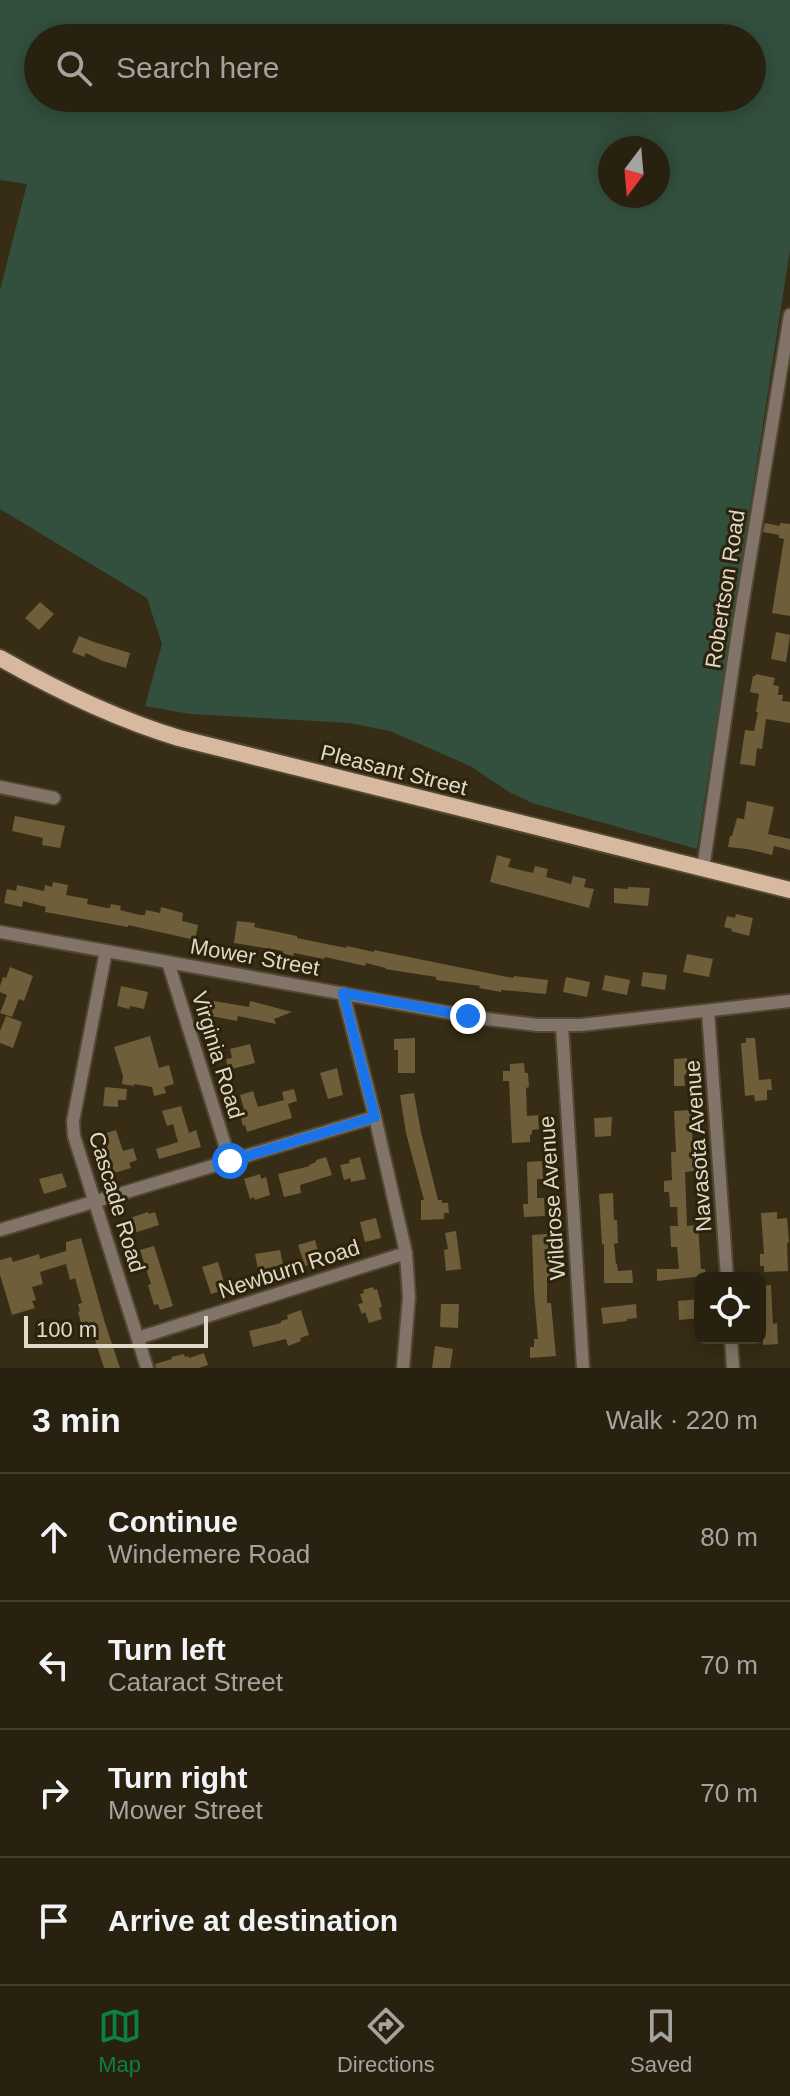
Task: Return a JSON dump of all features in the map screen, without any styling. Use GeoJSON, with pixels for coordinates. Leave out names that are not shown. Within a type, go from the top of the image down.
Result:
{"type":"FeatureCollection","features":[{"type":"Feature","properties":{"kind":"main road","name":"Pleasant Street"},"geometry":{"type":"LineString","coordinates":[[0,658],[73,698],[155,731],[790,890]]}},
{"type":"Feature","properties":{"kind":"street","name":"Robertson Road"},"geometry":{"type":"LineString","coordinates":[[703,869],[790,315]]}},
{"type":"Feature","properties":{"kind":"street"},"geometry":{"type":"LineString","coordinates":[[0,787],[54,798]]}},
{"type":"Feature","properties":{"kind":"street","name":"Mower Street"},"geometry":{"type":"LineString","coordinates":[[0,932],[491,1020],[562,1026],[790,1001]]}},
{"type":"Feature","properties":{"kind":"street","name":"Cascade Road"},"geometry":{"type":"LineString","coordinates":[[106,951],[73,1121],[74,1136],[147,1368]]}},
{"type":"Feature","properties":{"kind":"street","name":"Virginia Road"},"geometry":{"type":"LineString","coordinates":[[168,962],[230,1161]]}},
{"type":"Feature","properties":{"kind":"street"},"geometry":{"type":"LineString","coordinates":[[343,993],[406,1253],[409,1297],[403,1368]]}},
{"type":"Feature","properties":{"kind":"street","name":"Navasota Avenue"},"geometry":{"type":"LineString","coordinates":[[708,1011],[727,1272]]}},
{"type":"Feature","properties":{"kind":"street","name":"Wildrose Avenue"},"geometry":{"type":"LineString","coordinates":[[562,1026],[583,1368]]}},
{"type":"Feature","properties":{"kind":"street"},"geometry":{"type":"LineString","coordinates":[[0,1230],[375,1117]]}},
{"type":"Feature","properties":{"kind":"street","name":"Newburn Road"},"geometry":{"type":"LineString","coordinates":[[138,1338],[406,1253]]}},
{"type":"Feature","properties":{"kind":"street"},"geometry":{"type":"LineString","coordinates":[[731,1344],[733,1368]]}},
{"type":"Feature","properties":{"kind":"green space"},"geometry":{"type":"Polygon","coordinates":[[[0,0],[790,0],[790,250],[697,849],[532,803],[470,766],[390,731],[349,723],[190,714],[145,706],[162,644],[147,598],[0,509],[0,290],[27,184],[0,180],[0,0]]]}},
{"type":"Feature","properties":{"kind":"building"},"geometry":{"type":"Polygon","coordinates":[[[765,523],[790,524],[790,616],[772,613],[784,539],[763,532],[765,523]]]}},
{"type":"Feature","properties":{"kind":"building"},"geometry":{"type":"Polygon","coordinates":[[[40,602],[54,614],[39,630],[25,618],[40,602]]]}},
{"type":"Feature","properties":{"kind":"building"},"geometry":{"type":"Polygon","coordinates":[[[776,632],[790,635],[786,662],[771,659],[776,632]]]}},
{"type":"Feature","properties":{"kind":"building"},"geometry":{"type":"Polygon","coordinates":[[[79,636],[130,653],[126,668],[86,653],[84,657],[72,652],[79,636]]]}},
{"type":"Feature","properties":{"kind":"building"},"geometry":{"type":"Polygon","coordinates":[[[756,674],[775,678],[773,685],[779,686],[778,695],[783,695],[782,701],[790,702],[790,723],[766,719],[762,749],[757,748],[755,766],[740,764],[745,730],[754,731],[758,712],[759,694],[750,692],[756,674]]]}},
{"type":"Feature","properties":{"kind":"building"},"geometry":{"type":"Polygon","coordinates":[[[747,801],[774,807],[768,834],[790,839],[790,850],[774,846],[772,855],[728,847],[737,818],[744,819],[747,801]]]}},
{"type":"Feature","properties":{"kind":"building"},"geometry":{"type":"Polygon","coordinates":[[[15,816],[65,826],[60,848],[42,845],[43,838],[12,831],[15,816]]]}},
{"type":"Feature","properties":{"kind":"building"},"geometry":{"type":"Polygon","coordinates":[[[497,855],[511,859],[508,867],[533,873],[535,866],[548,869],[546,877],[571,884],[573,876],[586,879],[584,887],[594,889],[589,908],[490,882],[497,855]]]}},
{"type":"Feature","properties":{"kind":"building"},"geometry":{"type":"Polygon","coordinates":[[[53,882],[68,885],[66,895],[88,899],[87,904],[107,908],[111,904],[121,906],[120,910],[140,915],[145,915],[146,910],[160,913],[161,907],[183,913],[182,921],[198,925],[195,940],[128,925],[45,912],[46,907],[23,901],[22,907],[4,903],[7,889],[16,891],[17,885],[44,891],[45,885],[52,887],[53,882]]]}},
{"type":"Feature","properties":{"kind":"building"},"geometry":{"type":"Polygon","coordinates":[[[614,888],[650,888],[648,906],[614,903],[614,888]]]}},
{"type":"Feature","properties":{"kind":"building"},"geometry":{"type":"Polygon","coordinates":[[[736,914],[753,918],[749,936],[724,927],[727,916],[735,918],[736,914]]]}},
{"type":"Feature","properties":{"kind":"building"},"geometry":{"type":"Polygon","coordinates":[[[237,921],[346,948],[374,950],[513,978],[548,980],[546,994],[501,992],[366,963],[365,966],[294,953],[293,956],[283,951],[234,943],[237,921]]]}},
{"type":"Feature","properties":{"kind":"building"},"geometry":{"type":"Polygon","coordinates":[[[687,954],[713,959],[709,977],[683,972],[687,954]]]}},
{"type":"Feature","properties":{"kind":"building"},"geometry":{"type":"Polygon","coordinates":[[[10,967],[33,976],[24,1001],[19,999],[12,1017],[0,1013],[7,995],[0,992],[0,986],[10,967]]]}},
{"type":"Feature","properties":{"kind":"building"},"geometry":{"type":"Polygon","coordinates":[[[643,972],[667,975],[665,990],[641,986],[643,972]]]}},
{"type":"Feature","properties":{"kind":"building"},"geometry":{"type":"Polygon","coordinates":[[[605,975],[630,980],[627,995],[602,990],[605,975]]]}},
{"type":"Feature","properties":{"kind":"building"},"geometry":{"type":"Polygon","coordinates":[[[566,977],[590,982],[587,997],[563,992],[566,977]]]}},
{"type":"Feature","properties":{"kind":"building"},"geometry":{"type":"Polygon","coordinates":[[[121,986],[148,992],[144,1009],[117,1006],[121,986]]]}},
{"type":"Feature","properties":{"kind":"building"},"geometry":{"type":"Polygon","coordinates":[[[214,1001],[249,1007],[250,1001],[292,1012],[274,1019],[276,1024],[238,1016],[237,1021],[211,1016],[214,1001]]]}},
{"type":"Feature","properties":{"kind":"building"},"geometry":{"type":"Polygon","coordinates":[[[6,1016],[22,1022],[13,1048],[0,1043],[0,1031],[6,1016]]]}},
{"type":"Feature","properties":{"kind":"building"},"geometry":{"type":"Polygon","coordinates":[[[150,1036],[159,1068],[169,1065],[174,1084],[164,1087],[166,1093],[154,1096],[152,1087],[122,1084],[123,1076],[114,1047],[150,1036]]]}},
{"type":"Feature","properties":{"kind":"building"},"geometry":{"type":"Polygon","coordinates":[[[415,1038],[415,1073],[398,1073],[398,1050],[394,1050],[394,1039],[415,1038]]]}},
{"type":"Feature","properties":{"kind":"building"},"geometry":{"type":"Polygon","coordinates":[[[746,1038],[755,1038],[759,1080],[771,1079],[772,1090],[767,1090],[767,1100],[755,1101],[754,1095],[745,1096],[741,1043],[746,1043],[746,1038]]]}},
{"type":"Feature","properties":{"kind":"building"},"geometry":{"type":"Polygon","coordinates":[[[250,1044],[255,1063],[228,1070],[226,1059],[232,1058],[230,1049],[250,1044]]]}},
{"type":"Feature","properties":{"kind":"building"},"geometry":{"type":"Polygon","coordinates":[[[687,1058],[685,1086],[674,1086],[674,1059],[687,1058]]]}},
{"type":"Feature","properties":{"kind":"building"},"geometry":{"type":"Polygon","coordinates":[[[524,1063],[529,1087],[526,1088],[527,1116],[538,1115],[539,1129],[532,1130],[530,1142],[512,1143],[509,1081],[503,1081],[503,1071],[510,1071],[510,1064],[524,1063]]]}},
{"type":"Feature","properties":{"kind":"building"},"geometry":{"type":"Polygon","coordinates":[[[337,1068],[343,1095],[328,1099],[320,1073],[337,1068]]]}},
{"type":"Feature","properties":{"kind":"building"},"geometry":{"type":"Polygon","coordinates":[[[105,1087],[127,1089],[126,1100],[118,1100],[118,1107],[103,1106],[105,1087]]]}},
{"type":"Feature","properties":{"kind":"building"},"geometry":{"type":"Polygon","coordinates":[[[294,1089],[297,1101],[288,1104],[292,1118],[247,1132],[239,1111],[244,1109],[240,1095],[253,1091],[258,1107],[284,1100],[282,1092],[294,1089]]]}},
{"type":"Feature","properties":{"kind":"building"},"geometry":{"type":"Polygon","coordinates":[[[414,1093],[438,1200],[448,1203],[449,1213],[444,1213],[444,1219],[421,1220],[421,1200],[424,1200],[406,1133],[400,1095],[414,1093]]]}},
{"type":"Feature","properties":{"kind":"building"},"geometry":{"type":"Polygon","coordinates":[[[181,1106],[189,1133],[196,1130],[201,1147],[159,1159],[156,1149],[178,1142],[173,1124],[167,1126],[162,1111],[181,1106]]]}},
{"type":"Feature","properties":{"kind":"building"},"geometry":{"type":"Polygon","coordinates":[[[691,1110],[694,1171],[685,1172],[687,1226],[698,1225],[701,1269],[705,1272],[694,1272],[694,1277],[657,1281],[657,1269],[679,1269],[677,1247],[671,1247],[670,1226],[678,1226],[677,1207],[670,1207],[669,1192],[664,1192],[664,1181],[672,1180],[671,1152],[676,1152],[674,1111],[691,1110]]]}},
{"type":"Feature","properties":{"kind":"building"},"geometry":{"type":"Polygon","coordinates":[[[612,1117],[611,1136],[595,1137],[594,1118],[612,1117]]]}},
{"type":"Feature","properties":{"kind":"building"},"geometry":{"type":"Polygon","coordinates":[[[116,1130],[123,1151],[133,1148],[137,1160],[129,1163],[131,1168],[114,1173],[103,1134],[116,1130]]]}},
{"type":"Feature","properties":{"kind":"building"},"geometry":{"type":"Polygon","coordinates":[[[326,1157],[332,1175],[300,1185],[301,1193],[284,1197],[278,1174],[310,1166],[326,1157]]]}},
{"type":"Feature","properties":{"kind":"building"},"geometry":{"type":"Polygon","coordinates":[[[360,1157],[366,1179],[344,1180],[340,1165],[360,1157]]]}},
{"type":"Feature","properties":{"kind":"building"},"geometry":{"type":"Polygon","coordinates":[[[542,1161],[543,1179],[537,1179],[537,1198],[544,1198],[545,1216],[524,1217],[523,1204],[528,1204],[527,1162],[542,1161]]]}},
{"type":"Feature","properties":{"kind":"building"},"geometry":{"type":"Polygon","coordinates":[[[62,1173],[67,1187],[44,1194],[39,1179],[62,1173]]]}},
{"type":"Feature","properties":{"kind":"building"},"geometry":{"type":"Polygon","coordinates":[[[260,1174],[261,1179],[266,1177],[270,1195],[250,1199],[244,1179],[260,1174]]]}},
{"type":"Feature","properties":{"kind":"building"},"geometry":{"type":"Polygon","coordinates":[[[613,1193],[618,1243],[614,1244],[616,1264],[618,1271],[632,1270],[633,1283],[604,1283],[599,1194],[613,1193]]]}},
{"type":"Feature","properties":{"kind":"building"},"geometry":{"type":"Polygon","coordinates":[[[155,1212],[159,1225],[134,1233],[134,1230],[130,1231],[127,1221],[155,1212]]]}},
{"type":"Feature","properties":{"kind":"building"},"geometry":{"type":"Polygon","coordinates":[[[777,1212],[777,1219],[787,1218],[788,1271],[764,1272],[764,1266],[760,1266],[760,1254],[764,1254],[761,1213],[777,1212]]]}},
{"type":"Feature","properties":{"kind":"building"},"geometry":{"type":"Polygon","coordinates":[[[376,1218],[381,1238],[365,1242],[360,1222],[376,1218]]]}},
{"type":"Feature","properties":{"kind":"building"},"geometry":{"type":"Polygon","coordinates":[[[456,1231],[461,1269],[446,1271],[444,1250],[448,1249],[445,1233],[456,1231]]]}},
{"type":"Feature","properties":{"kind":"building"},"geometry":{"type":"Polygon","coordinates":[[[547,1234],[550,1274],[547,1303],[551,1303],[556,1356],[530,1358],[530,1347],[534,1347],[534,1339],[538,1339],[532,1235],[547,1234]]]}},
{"type":"Feature","properties":{"kind":"building"},"geometry":{"type":"Polygon","coordinates":[[[81,1238],[120,1368],[104,1368],[90,1324],[87,1321],[81,1323],[78,1304],[82,1303],[75,1278],[70,1280],[66,1264],[40,1272],[43,1284],[32,1287],[35,1308],[12,1315],[0,1275],[0,1260],[11,1257],[13,1262],[39,1254],[40,1259],[66,1251],[66,1242],[81,1238]]]}},
{"type":"Feature","properties":{"kind":"building"},"geometry":{"type":"Polygon","coordinates":[[[315,1240],[321,1261],[305,1266],[298,1245],[315,1240]]]}},
{"type":"Feature","properties":{"kind":"building"},"geometry":{"type":"Polygon","coordinates":[[[154,1246],[173,1306],[160,1310],[158,1304],[154,1305],[140,1250],[154,1246]]]}},
{"type":"Feature","properties":{"kind":"building"},"geometry":{"type":"Polygon","coordinates":[[[280,1250],[283,1265],[258,1270],[255,1254],[280,1250]]]}},
{"type":"Feature","properties":{"kind":"building"},"geometry":{"type":"Polygon","coordinates":[[[218,1262],[226,1289],[211,1294],[202,1267],[218,1262]]]}},
{"type":"Feature","properties":{"kind":"building"},"geometry":{"type":"Polygon","coordinates":[[[766,1285],[771,1285],[773,1324],[777,1323],[778,1344],[763,1345],[766,1344],[766,1285]]]}},
{"type":"Feature","properties":{"kind":"building"},"geometry":{"type":"Polygon","coordinates":[[[377,1289],[382,1319],[369,1323],[358,1304],[363,1303],[360,1294],[364,1293],[363,1290],[377,1289]]]}},
{"type":"Feature","properties":{"kind":"building"},"geometry":{"type":"Polygon","coordinates":[[[694,1300],[694,1319],[679,1320],[678,1301],[694,1300]]]}},
{"type":"Feature","properties":{"kind":"building"},"geometry":{"type":"Polygon","coordinates":[[[441,1304],[459,1304],[458,1328],[440,1327],[441,1304]]]}},
{"type":"Feature","properties":{"kind":"building"},"geometry":{"type":"Polygon","coordinates":[[[636,1304],[637,1318],[603,1324],[601,1308],[636,1304]]]}},
{"type":"Feature","properties":{"kind":"building"},"geometry":{"type":"Polygon","coordinates":[[[301,1310],[309,1335],[288,1346],[286,1339],[253,1347],[249,1331],[281,1323],[288,1319],[287,1315],[301,1310]]]}},
{"type":"Feature","properties":{"kind":"building"},"geometry":{"type":"Polygon","coordinates":[[[435,1346],[453,1349],[450,1368],[432,1368],[435,1346]]]}},
{"type":"Feature","properties":{"kind":"building"},"geometry":{"type":"Polygon","coordinates":[[[204,1353],[208,1365],[199,1368],[156,1368],[155,1364],[171,1357],[184,1354],[189,1358],[204,1353]]]}},
{"type":"Feature","properties":{"kind":"route"},"geometry":{"type":"LineString","coordinates":[[230,1161],[375,1117],[343,993],[468,1016]]}}]}
